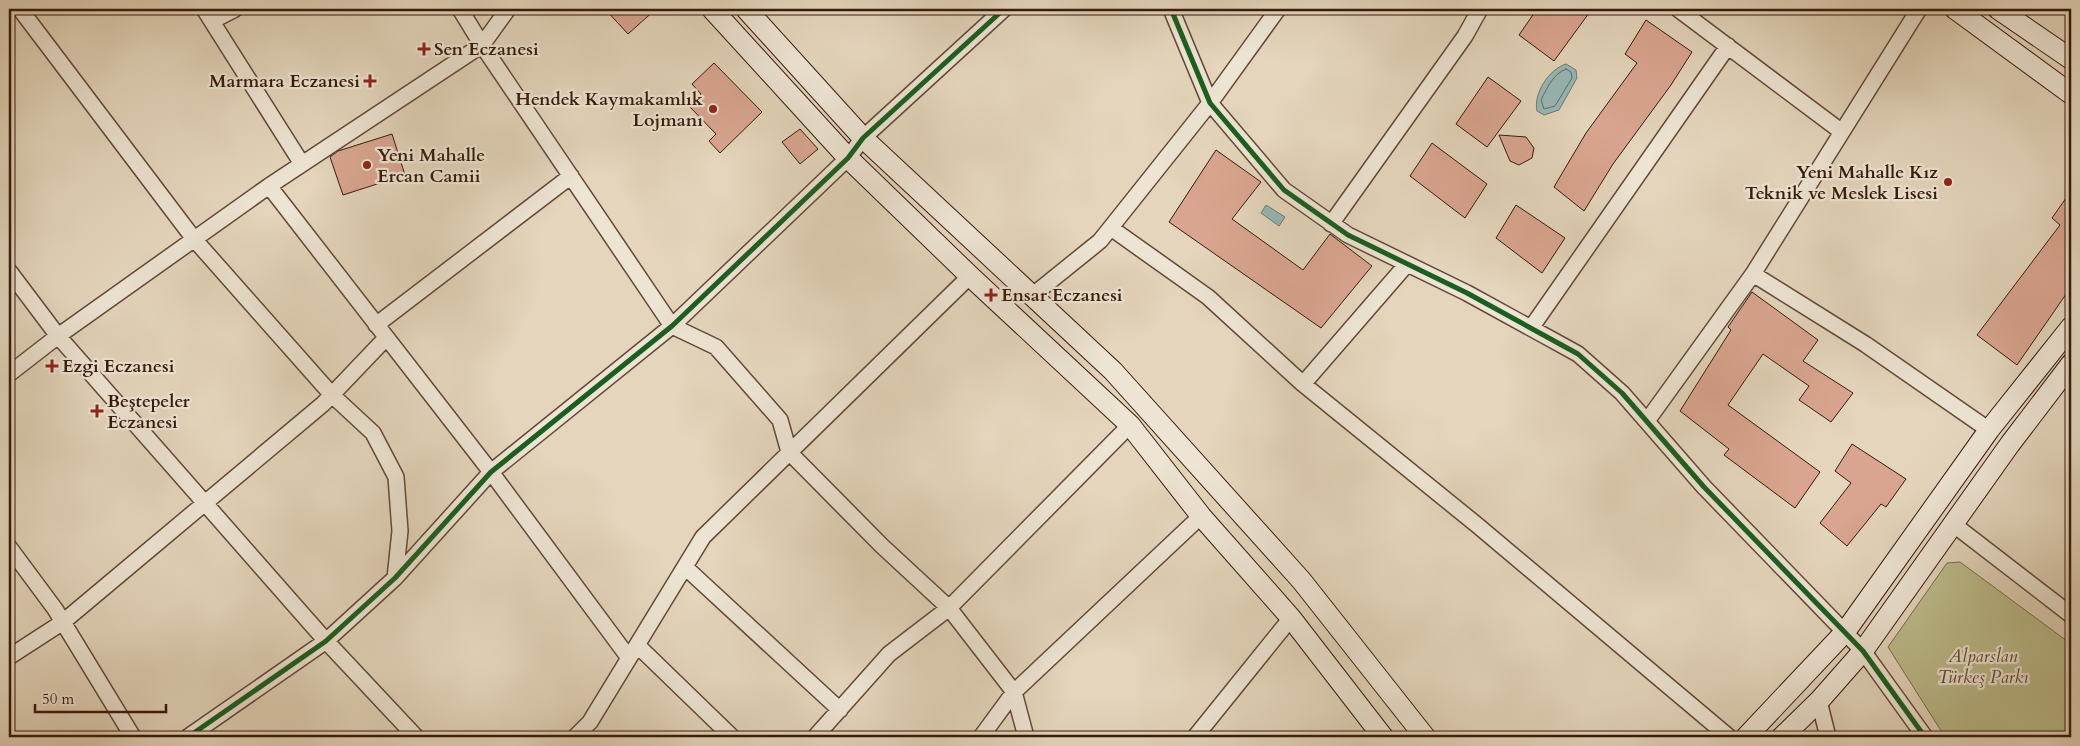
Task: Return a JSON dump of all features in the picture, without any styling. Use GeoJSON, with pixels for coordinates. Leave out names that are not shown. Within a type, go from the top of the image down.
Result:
{"type":"FeatureCollection","features":[{"type":"Feature","properties":{"kind":"main road"},"geometry":{"type":"LineString","coordinates":[[712,9],[848,158],[970,276],[1130,425],[1201,516],[1291,618],[1382,737]]}},
{"type":"Feature","properties":{"kind":"main road"},"geometry":{"type":"LineString","coordinates":[[746,9],[863,138],[1034,295],[1113,371],[1301,580],[1425,737]]}},
{"type":"Feature","properties":{"kind":"main road"},"geometry":{"type":"LineString","coordinates":[[1954,9],[2071,94]]}},
{"type":"Feature","properties":{"kind":"main road"},"geometry":{"type":"LineString","coordinates":[[1998,9],[2071,60]]}},
{"type":"Feature","properties":{"kind":"main road"},"geometry":{"type":"LineString","coordinates":[[1746,737],[1845,632],[1989,430],[2071,327]]}},
{"type":"Feature","properties":{"kind":"main road"},"geometry":{"type":"LineString","coordinates":[[1782,737],[1819,701],[1863,651],[2010,444],[2071,364]]}},
{"type":"Feature","properties":{"kind":"street"},"geometry":{"type":"LineString","coordinates":[[20,9],[194,239],[332,395],[373,432],[396,477],[400,531],[395,578]]}},
{"type":"Feature","properties":{"kind":"street"},"geometry":{"type":"LineString","coordinates":[[235,9],[208,15],[302,164]]}},
{"type":"Feature","properties":{"kind":"street"},"geometry":{"type":"LineString","coordinates":[[460,9],[482,45],[672,326],[716,347],[780,420],[789,452],[882,546],[949,608],[1014,692],[1026,737]]}},
{"type":"Feature","properties":{"kind":"street"},"geometry":{"type":"LineString","coordinates":[[9,374],[58,336],[269,186],[482,45],[508,9]]}},
{"type":"Feature","properties":{"kind":"street"},"geometry":{"type":"LineString","coordinates":[[188,737],[326,641],[395,578],[491,472],[672,326],[848,158],[863,138],[1004,9]]}},
{"type":"Feature","properties":{"kind":"street"},"geometry":{"type":"LineString","coordinates":[[1171,9],[1210,103],[1284,190],[1348,235],[1578,354],[1622,393],[1704,487],[1863,651],[1925,737]]}},
{"type":"Feature","properties":{"kind":"street"},"geometry":{"type":"LineString","coordinates":[[1034,295],[1100,241],[1210,103],[1278,9]]}},
{"type":"Feature","properties":{"kind":"street"},"geometry":{"type":"LineString","coordinates":[[1332,224],[1465,36],[1480,9]]}},
{"type":"Feature","properties":{"kind":"street"},"geometry":{"type":"LineString","coordinates":[[1678,9],[1842,132]]}},
{"type":"Feature","properties":{"kind":"street"},"geometry":{"type":"LineString","coordinates":[[1647,421],[1753,274],[1919,9]]}},
{"type":"Feature","properties":{"kind":"street"},"geometry":{"type":"LineString","coordinates":[[1531,328],[1728,46]]}},
{"type":"Feature","properties":{"kind":"street"},"geometry":{"type":"LineString","coordinates":[[376,326],[571,176]]}},
{"type":"Feature","properties":{"kind":"street"},"geometry":{"type":"LineString","coordinates":[[269,186],[491,472],[629,658]]}},
{"type":"Feature","properties":{"kind":"street"},"geometry":{"type":"LineString","coordinates":[[1111,228],[1208,297],[1304,384],[1477,525],[1729,737]]}},
{"type":"Feature","properties":{"kind":"street"},"geometry":{"type":"LineString","coordinates":[[1304,384],[1407,264]]}},
{"type":"Feature","properties":{"kind":"street"},"geometry":{"type":"LineString","coordinates":[[9,270],[58,336],[326,641],[416,737]]}},
{"type":"Feature","properties":{"kind":"street"},"geometry":{"type":"LineString","coordinates":[[1753,274],[1865,344],[1989,430]]}},
{"type":"Feature","properties":{"kind":"street"},"geometry":{"type":"LineString","coordinates":[[575,737],[590,722],[703,537],[970,276]]}},
{"type":"Feature","properties":{"kind":"street"},"geometry":{"type":"LineString","coordinates":[[9,656],[63,622],[332,395],[386,338]]}},
{"type":"Feature","properties":{"kind":"street"},"geometry":{"type":"LineString","coordinates":[[815,737],[890,654],[949,608],[1130,425]]}},
{"type":"Feature","properties":{"kind":"street"},"geometry":{"type":"LineString","coordinates":[[980,737],[1014,692],[1201,516]]}},
{"type":"Feature","properties":{"kind":"street"},"geometry":{"type":"LineString","coordinates":[[1953,524],[2071,615]]}},
{"type":"Feature","properties":{"kind":"street"},"geometry":{"type":"LineString","coordinates":[[9,547],[63,622],[133,737]]}},
{"type":"Feature","properties":{"kind":"street"},"geometry":{"type":"LineString","coordinates":[[684,567],[840,710]]}},
{"type":"Feature","properties":{"kind":"street"},"geometry":{"type":"LineString","coordinates":[[1195,737],[1291,618]]}},
{"type":"Feature","properties":{"kind":"street"},"geometry":{"type":"LineString","coordinates":[[637,645],[732,737]]}},
{"type":"Feature","properties":{"kind":"street"},"geometry":{"type":"LineString","coordinates":[[1819,701],[1828,737]]}},
{"type":"Feature","properties":{"kind":"green space","name":"Alparslan Türkeş Parkı"},"geometry":{"type":"Polygon","coordinates":[[[1960,562],[2071,644],[2071,737],[1945,737],[1888,647],[1947,563],[1960,562]]]}},
{"type":"Feature","properties":{"kind":"water"},"geometry":{"type":"Polygon","coordinates":[[[1566,64],[1576,70],[1577,78],[1559,110],[1544,115],[1537,111],[1537,97],[1540,90],[1554,71],[1566,64]]]}},
{"type":"Feature","properties":{"kind":"water"},"geometry":{"type":"Polygon","coordinates":[[[1266,205],[1285,217],[1279,226],[1261,213],[1266,205]]]}},
{"type":"Feature","properties":{"kind":"building"},"geometry":{"type":"Polygon","coordinates":[[[605,9],[656,9],[628,34],[605,9]]]}},
{"type":"Feature","properties":{"kind":"building"},"geometry":{"type":"Polygon","coordinates":[[[1537,9],[1592,9],[1554,61],[1519,35],[1537,9]]]}},
{"type":"Feature","properties":{"kind":"building"},"geometry":{"type":"Polygon","coordinates":[[[1646,20],[1692,52],[1671,85],[1613,164],[1584,211],[1554,187],[1586,133],[1637,63],[1625,54],[1646,20]]]}},
{"type":"Feature","properties":{"kind":"building","name":"Hendek Kaymakamlık Lojmanı"},"geometry":{"type":"Polygon","coordinates":[[[714,63],[762,112],[720,153],[709,141],[716,134],[689,106],[701,94],[692,84],[714,63]]]}},
{"type":"Feature","properties":{"kind":"building"},"geometry":{"type":"Polygon","coordinates":[[[1488,77],[1521,101],[1487,147],[1456,124],[1488,77]]]}},
{"type":"Feature","properties":{"kind":"building"},"geometry":{"type":"Polygon","coordinates":[[[800,129],[818,149],[800,164],[782,142],[800,129]]]}},
{"type":"Feature","properties":{"kind":"building","name":"Yeni Mahalle Ercan Camii"},"geometry":{"type":"Polygon","coordinates":[[[392,134],[405,175],[343,195],[330,157],[338,151],[392,134]]]}},
{"type":"Feature","properties":{"kind":"building"},"geometry":{"type":"Polygon","coordinates":[[[1499,135],[1526,137],[1534,148],[1532,158],[1519,165],[1510,161],[1499,135]]]}},
{"type":"Feature","properties":{"kind":"building"},"geometry":{"type":"Polygon","coordinates":[[[1432,143],[1487,184],[1465,218],[1410,176],[1432,143]]]}},
{"type":"Feature","properties":{"kind":"building"},"geometry":{"type":"Polygon","coordinates":[[[1216,150],[1261,182],[1232,219],[1303,270],[1330,234],[1372,266],[1321,328],[1169,222],[1216,150]]]}},
{"type":"Feature","properties":{"kind":"building"},"geometry":{"type":"Polygon","coordinates":[[[2071,191],[2071,287],[2017,365],[1977,335],[2060,225],[2052,218],[2071,191]]]}},
{"type":"Feature","properties":{"kind":"building"},"geometry":{"type":"Polygon","coordinates":[[[1516,205],[1565,238],[1542,273],[1496,238],[1516,205]]]}},
{"type":"Feature","properties":{"kind":"building"},"geometry":{"type":"Polygon","coordinates":[[[1752,292],[1818,340],[1803,361],[1853,393],[1831,422],[1799,400],[1809,386],[1763,354],[1728,405],[1820,472],[1795,508],[1724,455],[1729,449],[1680,411],[1731,330],[1728,327],[1752,292]]]}},
{"type":"Feature","properties":{"kind":"building"},"geometry":{"type":"Polygon","coordinates":[[[1852,444],[1906,479],[1886,507],[1881,504],[1847,546],[1820,523],[1851,483],[1835,471],[1852,444]]]}},
{"type":"Feature","properties":{"kind":"cycle path"},"geometry":{"type":"LineString","coordinates":[[188,737],[326,641],[395,578],[491,472],[672,326],[848,158],[863,138],[1004,9]]}},
{"type":"Feature","properties":{"kind":"cycle path"},"geometry":{"type":"LineString","coordinates":[[1171,9],[1210,103],[1284,190],[1348,235],[1467,293],[1578,354],[1622,393],[1704,487],[1863,651],[1925,737]]}},
{"type":"Feature","properties":{"kind":"place","name":"Sen Eczanesi"},"geometry":{"type":"Point","coordinates":[424,49]}},
{"type":"Feature","properties":{"kind":"place","name":"Marmara Eczanesi"},"geometry":{"type":"Point","coordinates":[370,81]}},
{"type":"Feature","properties":{"kind":"place","name":"Hendek Kaymakamlık Lojmanı"},"geometry":{"type":"Point","coordinates":[713,109]}},
{"type":"Feature","properties":{"kind":"place","name":"Yeni Mahalle Ercan Camii"},"geometry":{"type":"Point","coordinates":[367,165]}},
{"type":"Feature","properties":{"kind":"place","name":"Yeni Mahalle Kız Teknik ve Meslek Lisesi"},"geometry":{"type":"Point","coordinates":[1948,182]}},
{"type":"Feature","properties":{"kind":"place","name":"Ensar Eczanesi"},"geometry":{"type":"Point","coordinates":[991,295]}},
{"type":"Feature","properties":{"kind":"place","name":"Ezgi Eczanesi"},"geometry":{"type":"Point","coordinates":[52,366]}},
{"type":"Feature","properties":{"kind":"place","name":"Beştepeler Eczanesi"},"geometry":{"type":"Point","coordinates":[97,411]}}]}
